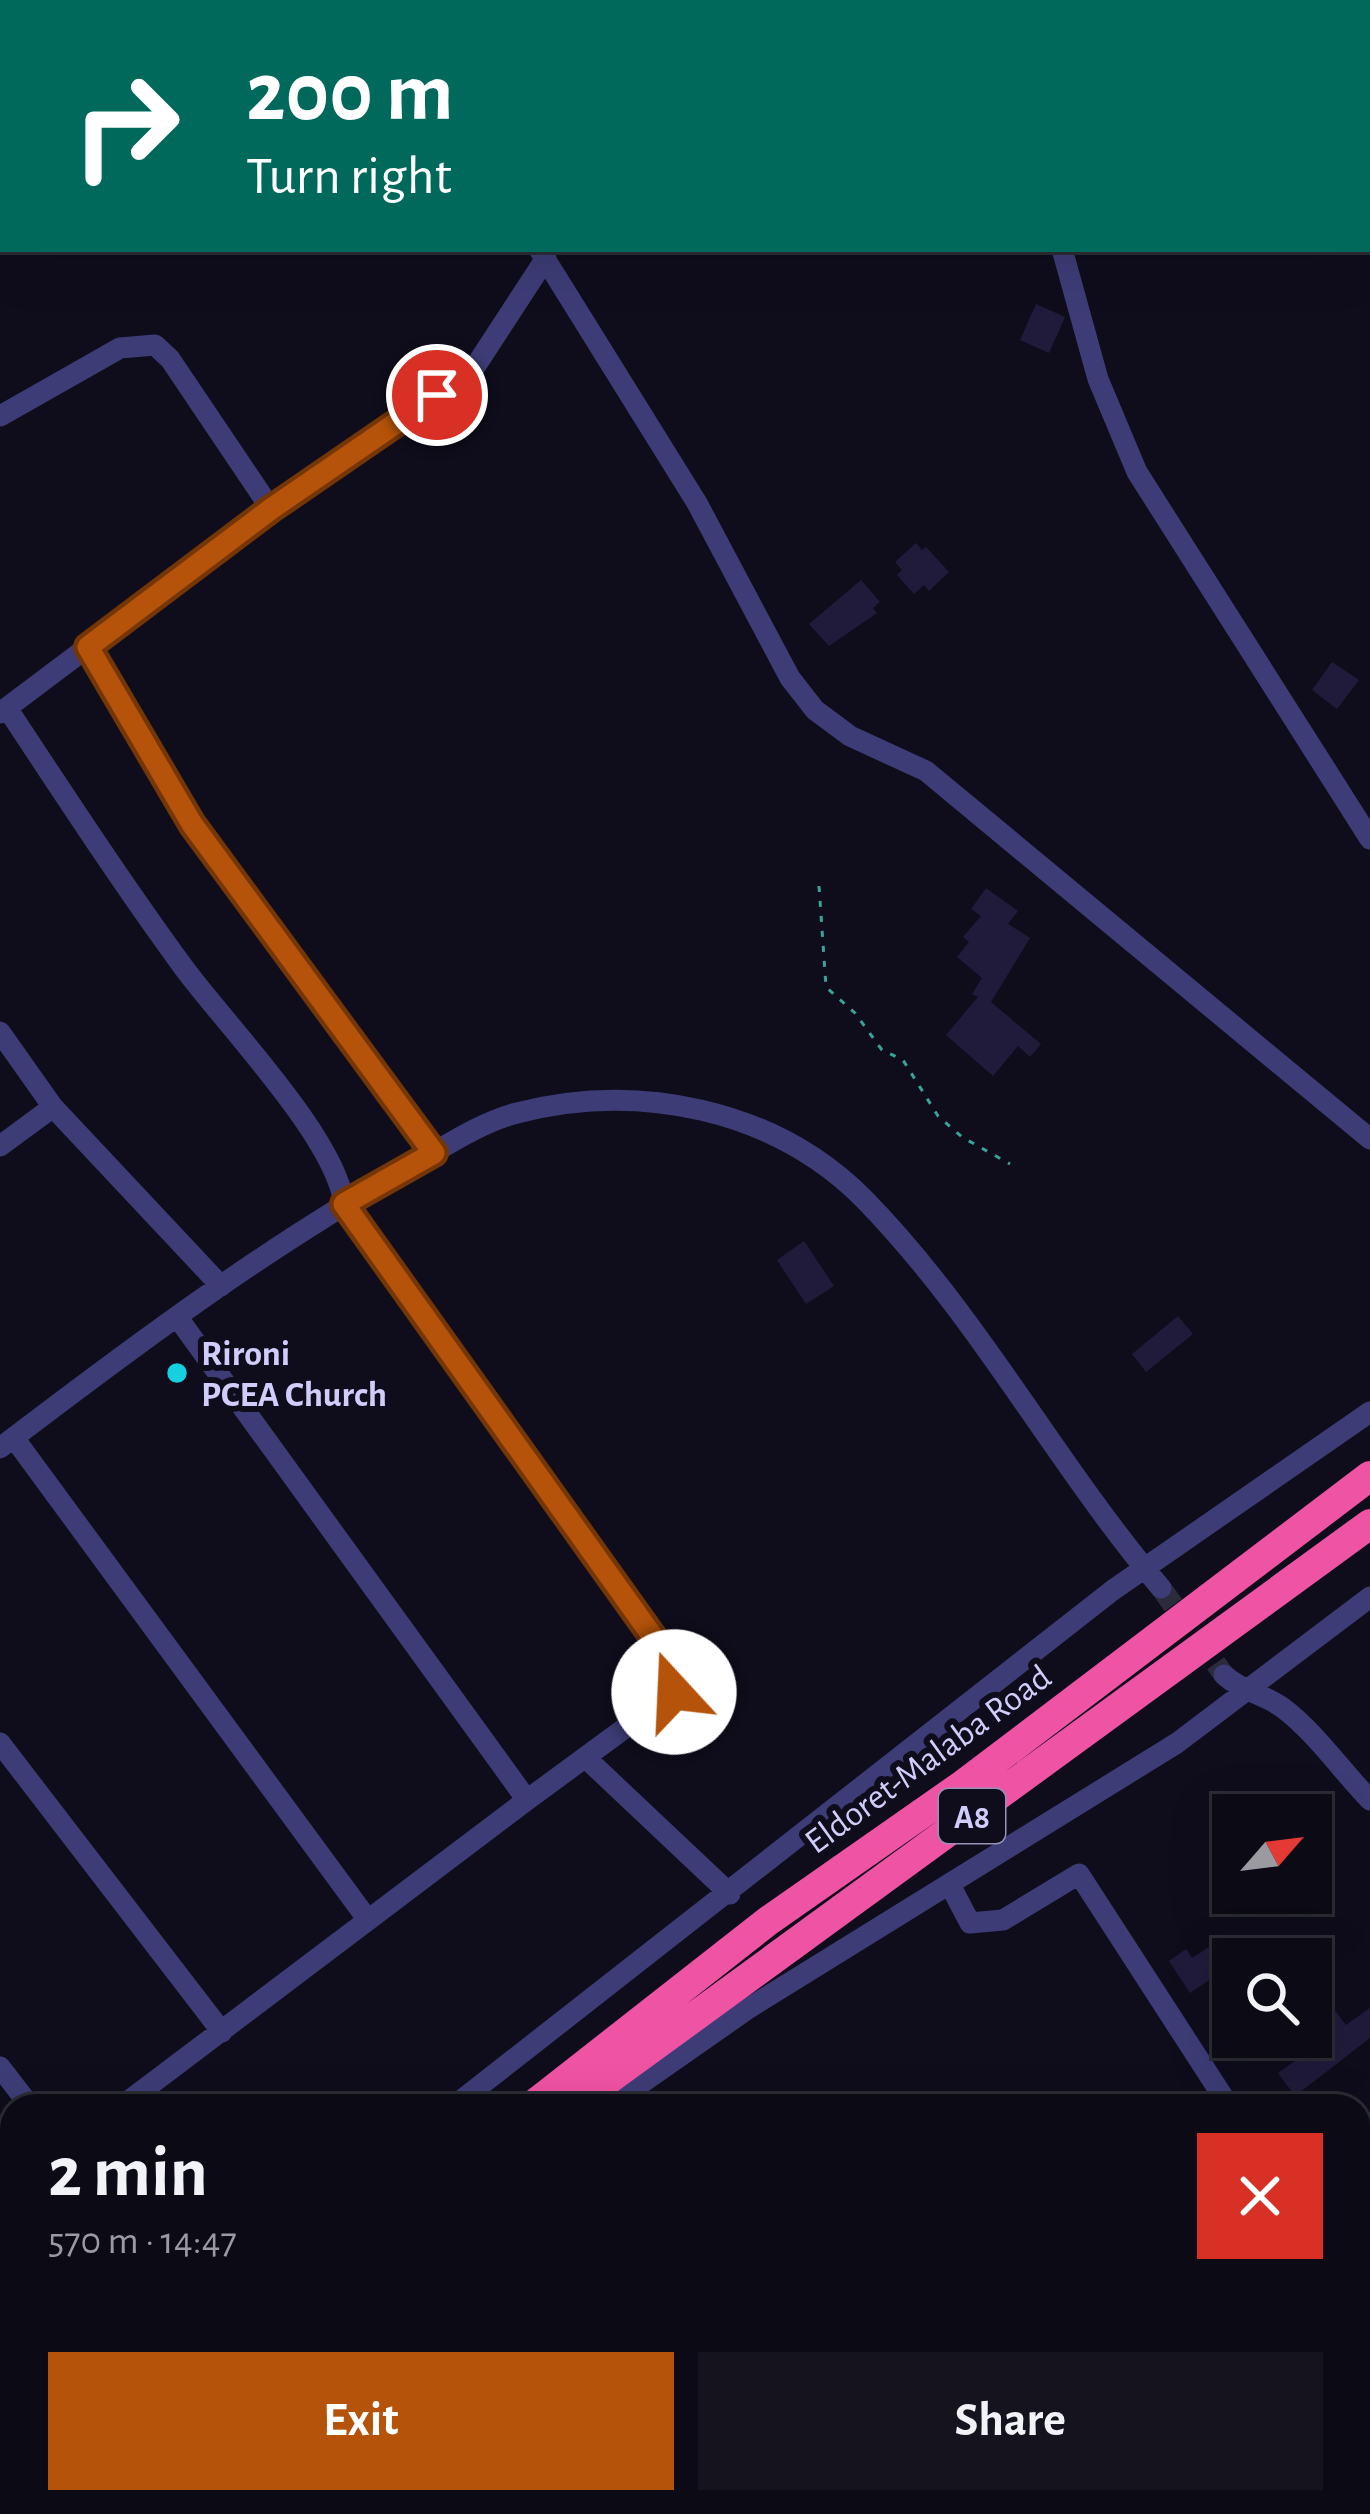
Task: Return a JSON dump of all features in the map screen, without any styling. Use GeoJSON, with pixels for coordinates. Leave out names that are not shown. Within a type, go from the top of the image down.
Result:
{"type":"FeatureCollection","features":[{"type":"Feature","properties":{"kind":"highway","name":"Eldoret-Malaba Road"},"geometry":{"type":"LineString","coordinates":[[547,2094],[768,1921],[964,1784],[1370,1476]]}},
{"type":"Feature","properties":{"kind":"highway","name":"Eldoret-Malaba Road"},"geometry":{"type":"LineString","coordinates":[[588,2094],[1370,1524]]}},
{"type":"Feature","properties":{"kind":"street"},"geometry":{"type":"LineString","coordinates":[[1063,252],[1098,379],[1137,472],[1370,839]]}},
{"type":"Feature","properties":{"kind":"street"},"geometry":{"type":"LineString","coordinates":[[138,2094],[527,1799],[588,1760],[674,1692],[681,1678],[344,1204],[333,1168],[304,1122],[125,886],[3,711],[271,509],[471,373],[543,253],[697,502],[790,678],[815,710],[850,736],[926,771],[1370,1139]]}},
{"type":"Feature","properties":{"kind":"street"},"geometry":{"type":"LineString","coordinates":[[0,416],[120,348],[155,345],[170,359],[271,509]]}},
{"type":"Feature","properties":{"kind":"street"},"geometry":{"type":"LineString","coordinates":[[88,647],[192,824],[434,1153]]}},
{"type":"Feature","properties":{"kind":"street"},"geometry":{"type":"LineString","coordinates":[[0,1032],[53,1107],[221,1286]]}},
{"type":"Feature","properties":{"kind":"street"},"geometry":{"type":"LineString","coordinates":[[368,1920],[7,1443],[221,1286],[344,1204],[512,1114],[611,1097],[673,1102],[796,1148],[862,1197],[922,1264],[1161,1588]]}},
{"type":"Feature","properties":{"kind":"street"},"geometry":{"type":"LineString","coordinates":[[0,1146],[53,1107]]}},
{"type":"Feature","properties":{"kind":"street"},"geometry":{"type":"LineString","coordinates":[[178,1318],[527,1799]]}},
{"type":"Feature","properties":{"kind":"street"},"geometry":{"type":"LineString","coordinates":[[470,2094],[1144,1568],[1370,1412]]}},
{"type":"Feature","properties":{"kind":"street"},"geometry":{"type":"LineString","coordinates":[[626,2094],[749,2008],[1177,1743],[1370,1597]]}},
{"type":"Feature","properties":{"kind":"street"},"geometry":{"type":"LineString","coordinates":[[1224,1675],[1245,1693],[1271,1701],[1292,1716],[1370,1800]]}},
{"type":"Feature","properties":{"kind":"street"},"geometry":{"type":"LineString","coordinates":[[0,1743],[222,2032]]}},
{"type":"Feature","properties":{"kind":"street"},"geometry":{"type":"LineString","coordinates":[[588,1760],[730,1894]]}},
{"type":"Feature","properties":{"kind":"street"},"geometry":{"type":"LineString","coordinates":[[950,1885],[970,1923],[991,1924],[1079,1874],[1221,2094]]}},
{"type":"Feature","properties":{"kind":"street"},"geometry":{"type":"LineString","coordinates":[[0,2068],[21,2094]]}},
{"type":"Feature","properties":{"kind":"path"},"geometry":{"type":"LineString","coordinates":[[819,886],[826,987],[855,1013],[882,1050],[903,1060],[938,1116],[962,1137],[1010,1163]]}},
{"type":"Feature","properties":{"kind":"building"},"geometry":{"type":"Polygon","coordinates":[[[1036,304],[1065,317],[1049,353],[1020,340],[1036,304]]]}},
{"type":"Feature","properties":{"kind":"building"},"geometry":{"type":"Polygon","coordinates":[[[916,543],[949,572],[929,591],[924,585],[914,594],[897,575],[902,570],[895,562],[916,543]]]}},
{"type":"Feature","properties":{"kind":"building"},"geometry":{"type":"Polygon","coordinates":[[[861,580],[880,602],[873,608],[877,613],[829,646],[809,624],[861,580]]]}},
{"type":"Feature","properties":{"kind":"building"},"geometry":{"type":"Polygon","coordinates":[[[1332,662],[1359,680],[1337,709],[1312,690],[1332,662]]]}},
{"type":"Feature","properties":{"kind":"building"},"geometry":{"type":"Polygon","coordinates":[[[986,888],[1018,911],[1008,924],[1030,938],[991,1002],[1041,1044],[1030,1057],[1018,1046],[993,1076],[946,1035],[978,997],[972,994],[982,978],[957,957],[969,942],[963,937],[981,916],[971,909],[986,888]]]}},
{"type":"Feature","properties":{"kind":"building"},"geometry":{"type":"Polygon","coordinates":[[[804,1241],[834,1286],[806,1304],[777,1260],[804,1241]]]}},
{"type":"Feature","properties":{"kind":"building"},"geometry":{"type":"Polygon","coordinates":[[[1178,1316],[1193,1334],[1146,1372],[1132,1354],[1178,1316]]]}},
{"type":"Feature","properties":{"kind":"building"},"geometry":{"type":"Polygon","coordinates":[[[1209,1947],[1212,1978],[1190,1993],[1169,1961],[1186,1949],[1192,1958],[1209,1947]]]}},
{"type":"Feature","properties":{"kind":"building"},"geometry":{"type":"Polygon","coordinates":[[[1332,2007],[1346,2025],[1370,2008],[1370,2038],[1298,2094],[1278,2073],[1299,2058],[1332,2058],[1332,2007]]]}},
{"type":"Feature","properties":{"kind":"tunnel"},"geometry":{"type":"LineString","coordinates":[[1161,1588],[1224,1675]]}},
{"type":"Feature","properties":{"kind":"place","name":"Rironi PCEA Church"},"geometry":{"type":"Point","coordinates":[177,1373]}},
{"type":"Feature","properties":{"kind":"route"},"geometry":{"type":"LineString","coordinates":[[437,395],[271,509],[88,647],[113,698],[192,824],[434,1153],[344,1204],[673,1665],[682,1685],[674,1692]]}}]}
